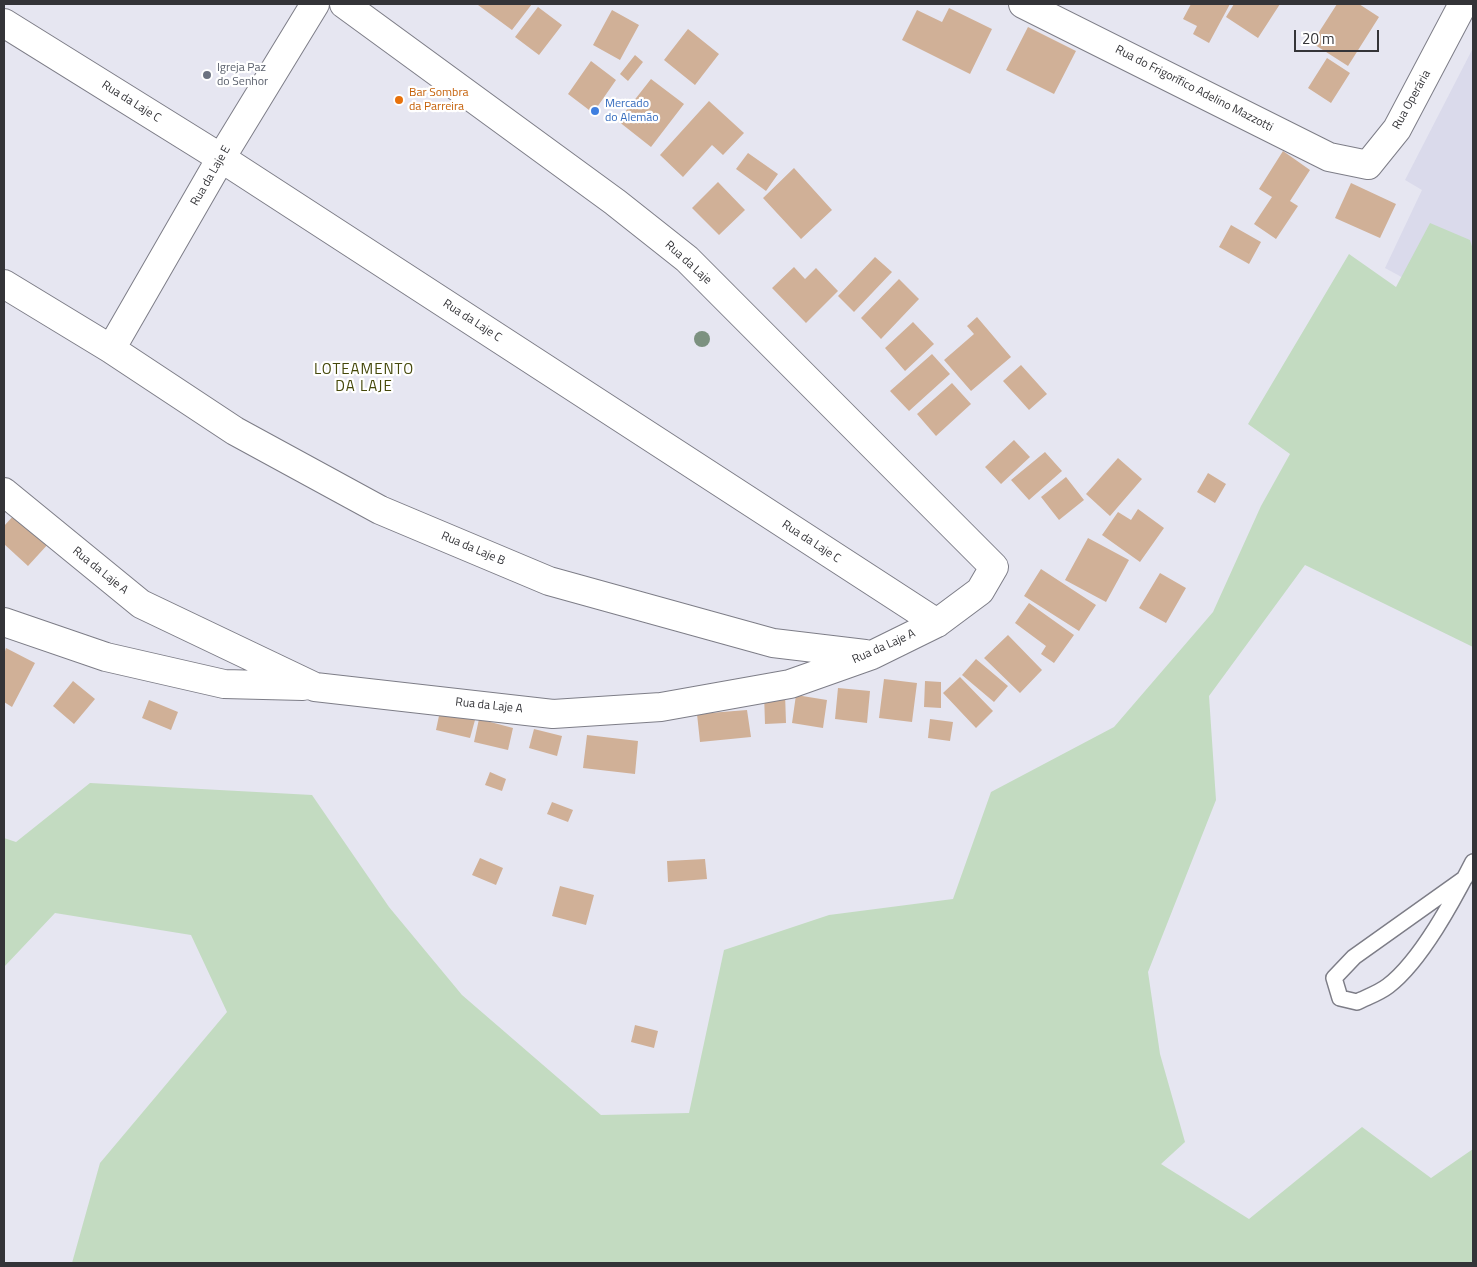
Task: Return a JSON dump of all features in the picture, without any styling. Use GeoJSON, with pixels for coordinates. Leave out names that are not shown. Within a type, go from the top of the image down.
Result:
{"type":"FeatureCollection","features":[{"type":"Feature","properties":{"kind":"street","name":"Rua da Laje E"},"geometry":{"type":"LineString","coordinates":[[110,349],[221,158],[315,4]]}},
{"type":"Feature","properties":{"kind":"street","name":"Rua da Laje"},"geometry":{"type":"LineString","coordinates":[[344,4],[607,196],[687,259],[994,567]]}},
{"type":"Feature","properties":{"kind":"street","name":"Rua do Frigorífico Adelino Mazzotti"},"geometry":{"type":"LineString","coordinates":[[1023,4],[1329,157],[1368,165]]}},
{"type":"Feature","properties":{"kind":"street","name":"Rua Operária"},"geometry":{"type":"LineString","coordinates":[[1368,165],[1397,129],[1463,4]]}},
{"type":"Feature","properties":{"kind":"street","name":"Rua da Laje C"},"geometry":{"type":"LineString","coordinates":[[4,23],[221,158],[937,624]]}},
{"type":"Feature","properties":{"kind":"street","name":"Rua da Laje B"},"geometry":{"type":"LineString","coordinates":[[4,284],[110,349],[235,431],[380,510],[549,581],[773,643],[872,655]]}},
{"type":"Feature","properties":{"kind":"street","name":"Rua da Laje A"},"geometry":{"type":"LineString","coordinates":[[4,492],[141,604],[315,687],[553,714],[661,707],[790,684],[872,655],[937,624],[980,591],[994,567]]}},
{"type":"Feature","properties":{"kind":"street"},"geometry":{"type":"LineString","coordinates":[[4,622],[106,657],[224,684],[315,687]]}},
{"type":"Feature","properties":{"kind":"lane"},"geometry":{"type":"LineString","coordinates":[[1465,878],[1354,957],[1334,978],[1340,998],[1357,1002],[1388,986],[1410,964],[1434,930],[1465,878],[1473,862]]}},
{"type":"Feature","properties":{"kind":"shaded area"},"geometry":{"type":"Polygon","coordinates":[[[1473,48],[1473,316],[1385,268],[1422,190],[1405,180],[1473,48]]]}},
{"type":"Feature","properties":{"kind":"green space"},"geometry":{"type":"Polygon","coordinates":[[[1430,223],[1470,240],[1473,250],[1473,647],[1305,565],[1209,696],[1216,800],[1148,972],[1160,1054],[1185,1142],[1161,1164],[1249,1219],[1362,1127],[1431,1178],[1473,1149],[1473,1263],[72,1263],[100,1163],[227,1012],[191,935],[55,913],[4,967],[4,838],[16,842],[90,783],[312,795],[389,907],[462,995],[601,1115],[689,1113],[724,950],[829,915],[953,899],[991,792],[1114,727],[1213,612],[1261,506],[1290,454],[1248,424],[1349,254],[1396,287],[1430,223]]]}},
{"type":"Feature","properties":{"kind":"building"},"geometry":{"type":"Polygon","coordinates":[[[479,4],[532,4],[512,30],[479,4]]]}},
{"type":"Feature","properties":{"kind":"building"},"geometry":{"type":"Polygon","coordinates":[[[1191,4],[1230,4],[1209,43],[1193,34],[1197,26],[1183,19],[1191,4]]]}},
{"type":"Feature","properties":{"kind":"building"},"geometry":{"type":"Polygon","coordinates":[[[1234,4],[1280,4],[1258,38],[1226,17],[1234,4]]]}},
{"type":"Feature","properties":{"kind":"building"},"geometry":{"type":"Polygon","coordinates":[[[1337,4],[1359,4],[1379,17],[1348,66],[1312,43],[1337,4]]]}},
{"type":"Feature","properties":{"kind":"building"},"geometry":{"type":"Polygon","coordinates":[[[538,7],[562,25],[539,55],[515,37],[538,7]]]}},
{"type":"Feature","properties":{"kind":"building"},"geometry":{"type":"Polygon","coordinates":[[[949,8],[992,29],[970,74],[902,40],[917,10],[942,22],[949,8]]]}},
{"type":"Feature","properties":{"kind":"building"},"geometry":{"type":"Polygon","coordinates":[[[612,10],[639,25],[620,60],[593,45],[612,10]]]}},
{"type":"Feature","properties":{"kind":"building"},"geometry":{"type":"Polygon","coordinates":[[[1028,27],[1076,51],[1054,94],[1006,70],[1028,27]]]}},
{"type":"Feature","properties":{"kind":"building"},"geometry":{"type":"Polygon","coordinates":[[[688,29],[719,54],[695,85],[664,60],[688,29]]]}},
{"type":"Feature","properties":{"kind":"building"},"geometry":{"type":"Polygon","coordinates":[[[635,55],[643,62],[628,81],[620,74],[635,55]]]}},
{"type":"Feature","properties":{"kind":"building"},"geometry":{"type":"Polygon","coordinates":[[[1327,58],[1350,73],[1331,103],[1308,88],[1327,58]]]}},
{"type":"Feature","properties":{"kind":"building"},"geometry":{"type":"Polygon","coordinates":[[[591,61],[616,80],[593,113],[568,94],[591,61]]]}},
{"type":"Feature","properties":{"kind":"building"},"geometry":{"type":"Polygon","coordinates":[[[651,79],[684,104],[651,147],[618,121],[651,79]]]}},
{"type":"Feature","properties":{"kind":"building"},"geometry":{"type":"Polygon","coordinates":[[[709,101],[744,133],[723,155],[712,145],[683,177],[660,155],[709,101]]]}},
{"type":"Feature","properties":{"kind":"building"},"geometry":{"type":"Polygon","coordinates":[[[1283,151],[1310,170],[1290,201],[1298,206],[1276,239],[1254,224],[1272,197],[1259,189],[1283,151]]]}},
{"type":"Feature","properties":{"kind":"building"},"geometry":{"type":"Polygon","coordinates":[[[748,153],[778,174],[766,191],[736,169],[748,153]]]}},
{"type":"Feature","properties":{"kind":"building"},"geometry":{"type":"Polygon","coordinates":[[[794,168],[832,210],[801,239],[763,198],[794,168]]]}},
{"type":"Feature","properties":{"kind":"building"},"geometry":{"type":"Polygon","coordinates":[[[718,182],[745,210],[719,235],[692,208],[718,182]]]}},
{"type":"Feature","properties":{"kind":"building"},"geometry":{"type":"Polygon","coordinates":[[[1351,183],[1396,204],[1380,238],[1335,218],[1351,183]]]}},
{"type":"Feature","properties":{"kind":"building"},"geometry":{"type":"Polygon","coordinates":[[[1231,225],[1261,242],[1249,264],[1219,247],[1231,225]]]}},
{"type":"Feature","properties":{"kind":"building"},"geometry":{"type":"Polygon","coordinates":[[[875,257],[892,272],[854,312],[838,296],[875,257]]]}},
{"type":"Feature","properties":{"kind":"building"},"geometry":{"type":"Polygon","coordinates":[[[794,267],[805,279],[816,268],[838,291],[806,323],[772,288],[794,267]]]}},
{"type":"Feature","properties":{"kind":"building"},"geometry":{"type":"Polygon","coordinates":[[[899,279],[919,299],[881,339],[861,318],[899,279]]]}},
{"type":"Feature","properties":{"kind":"building"},"geometry":{"type":"Polygon","coordinates":[[[977,317],[1011,357],[971,391],[944,360],[974,334],[967,326],[977,317]]]}},
{"type":"Feature","properties":{"kind":"building"},"geometry":{"type":"Polygon","coordinates":[[[913,322],[934,344],[905,371],[885,348],[913,322]]]}},
{"type":"Feature","properties":{"kind":"building"},"geometry":{"type":"Polygon","coordinates":[[[932,354],[950,374],[909,411],[890,391],[932,354]]]}},
{"type":"Feature","properties":{"kind":"building"},"geometry":{"type":"Polygon","coordinates":[[[1021,365],[1047,394],[1029,410],[1003,381],[1021,365]]]}},
{"type":"Feature","properties":{"kind":"building"},"geometry":{"type":"Polygon","coordinates":[[[952,383],[971,404],[936,436],[917,414],[952,383]]]}},
{"type":"Feature","properties":{"kind":"building"},"geometry":{"type":"Polygon","coordinates":[[[1014,440],[1030,457],[1001,484],[985,467],[1014,440]]]}},
{"type":"Feature","properties":{"kind":"building"},"geometry":{"type":"Polygon","coordinates":[[[1045,452],[1062,471],[1029,500],[1011,480],[1045,452]]]}},
{"type":"Feature","properties":{"kind":"building"},"geometry":{"type":"Polygon","coordinates":[[[1118,458],[1142,479],[1110,516],[1086,494],[1118,458]]]}},
{"type":"Feature","properties":{"kind":"building"},"geometry":{"type":"Polygon","coordinates":[[[1208,473],[1226,484],[1215,503],[1197,492],[1208,473]]]}},
{"type":"Feature","properties":{"kind":"building"},"geometry":{"type":"Polygon","coordinates":[[[1066,477],[1084,500],[1059,520],[1041,497],[1066,477]]]}},
{"type":"Feature","properties":{"kind":"building"},"geometry":{"type":"Polygon","coordinates":[[[1138,509],[1164,528],[1140,562],[1102,535],[1118,512],[1131,520],[1138,509]]]}},
{"type":"Feature","properties":{"kind":"building"},"geometry":{"type":"Polygon","coordinates":[[[16,513],[49,543],[28,566],[4,544],[4,526],[16,513]]]}},
{"type":"Feature","properties":{"kind":"building"},"geometry":{"type":"Polygon","coordinates":[[[1088,538],[1129,560],[1106,602],[1065,580],[1088,538]]]}},
{"type":"Feature","properties":{"kind":"building"},"geometry":{"type":"Polygon","coordinates":[[[1041,569],[1096,605],[1079,631],[1024,596],[1041,569]]]}},
{"type":"Feature","properties":{"kind":"building"},"geometry":{"type":"Polygon","coordinates":[[[1160,573],[1186,588],[1166,623],[1139,608],[1160,573]]]}},
{"type":"Feature","properties":{"kind":"building"},"geometry":{"type":"Polygon","coordinates":[[[1029,603],[1074,635],[1054,663],[1041,654],[1046,646],[1015,623],[1029,603]]]}},
{"type":"Feature","properties":{"kind":"building"},"geometry":{"type":"Polygon","coordinates":[[[1008,635],[1042,670],[1020,693],[984,658],[1008,635]]]}},
{"type":"Feature","properties":{"kind":"building"},"geometry":{"type":"Polygon","coordinates":[[[6,648],[35,663],[12,707],[4,702],[4,654],[6,648]]]}},
{"type":"Feature","properties":{"kind":"building"},"geometry":{"type":"Polygon","coordinates":[[[976,659],[1008,686],[994,702],[962,675],[976,659]]]}},
{"type":"Feature","properties":{"kind":"building"},"geometry":{"type":"Polygon","coordinates":[[[960,677],[993,711],[976,728],[943,693],[960,677]]]}},
{"type":"Feature","properties":{"kind":"building"},"geometry":{"type":"Polygon","coordinates":[[[884,679],[917,683],[912,722],[879,718],[884,679]]]}},
{"type":"Feature","properties":{"kind":"building"},"geometry":{"type":"Polygon","coordinates":[[[73,681],[95,699],[74,724],[53,706],[73,681]]]}},
{"type":"Feature","properties":{"kind":"building"},"geometry":{"type":"Polygon","coordinates":[[[925,681],[941,682],[941,708],[924,707],[925,681]]]}},
{"type":"Feature","properties":{"kind":"building"},"geometry":{"type":"Polygon","coordinates":[[[838,688],[870,691],[867,723],[835,719],[838,688]]]}},
{"type":"Feature","properties":{"kind":"building"},"geometry":{"type":"Polygon","coordinates":[[[764,693],[785,693],[786,723],[765,724],[764,693]]]}},
{"type":"Feature","properties":{"kind":"building"},"geometry":{"type":"Polygon","coordinates":[[[796,695],[827,700],[823,728],[792,723],[796,695]]]}},
{"type":"Feature","properties":{"kind":"building"},"geometry":{"type":"Polygon","coordinates":[[[149,700],[178,712],[171,730],[142,718],[149,700]]]}},
{"type":"Feature","properties":{"kind":"building"},"geometry":{"type":"Polygon","coordinates":[[[747,710],[751,737],[700,742],[697,714],[747,710]]]}},
{"type":"Feature","properties":{"kind":"building"},"geometry":{"type":"Polygon","coordinates":[[[440,711],[475,720],[470,738],[436,730],[440,711]]]}},
{"type":"Feature","properties":{"kind":"building"},"geometry":{"type":"Polygon","coordinates":[[[479,719],[513,728],[508,750],[474,742],[479,719]]]}},
{"type":"Feature","properties":{"kind":"building"},"geometry":{"type":"Polygon","coordinates":[[[930,719],[953,722],[950,741],[928,738],[930,719]]]}},
{"type":"Feature","properties":{"kind":"building"},"geometry":{"type":"Polygon","coordinates":[[[534,729],[562,736],[557,756],[529,748],[534,729]]]}},
{"type":"Feature","properties":{"kind":"building"},"geometry":{"type":"Polygon","coordinates":[[[587,735],[638,741],[635,774],[583,768],[587,735]]]}},
{"type":"Feature","properties":{"kind":"building"},"geometry":{"type":"Polygon","coordinates":[[[490,772],[506,779],[502,791],[485,785],[490,772]]]}},
{"type":"Feature","properties":{"kind":"building"},"geometry":{"type":"Polygon","coordinates":[[[552,802],[573,810],[568,822],[547,814],[552,802]]]}},
{"type":"Feature","properties":{"kind":"building"},"geometry":{"type":"Polygon","coordinates":[[[480,858],[503,868],[496,885],[472,875],[480,858]]]}},
{"type":"Feature","properties":{"kind":"building"},"geometry":{"type":"Polygon","coordinates":[[[705,859],[707,879],[668,882],[667,861],[705,859]]]}},
{"type":"Feature","properties":{"kind":"building"},"geometry":{"type":"Polygon","coordinates":[[[560,886],[594,895],[586,925],[552,916],[560,886]]]}},
{"type":"Feature","properties":{"kind":"building"},"geometry":{"type":"Polygon","coordinates":[[[635,1025],[658,1031],[654,1048],[631,1042],[635,1025]]]}},
{"type":"Feature","properties":{"kind":"place","name":"Igreja Paz do Senhor"},"geometry":{"type":"Point","coordinates":[207,75]}},
{"type":"Feature","properties":{"kind":"place","name":"Bar Sombra da Parreira"},"geometry":{"type":"Point","coordinates":[399,100]}},
{"type":"Feature","properties":{"kind":"place","name":"Mercado do Alemão"},"geometry":{"type":"Point","coordinates":[595,111]}},
{"type":"Feature","properties":{"kind":"district","name":"LOTEAMENTO DA LAJE"},"geometry":{"type":"Point","coordinates":[364,378]}}]}
